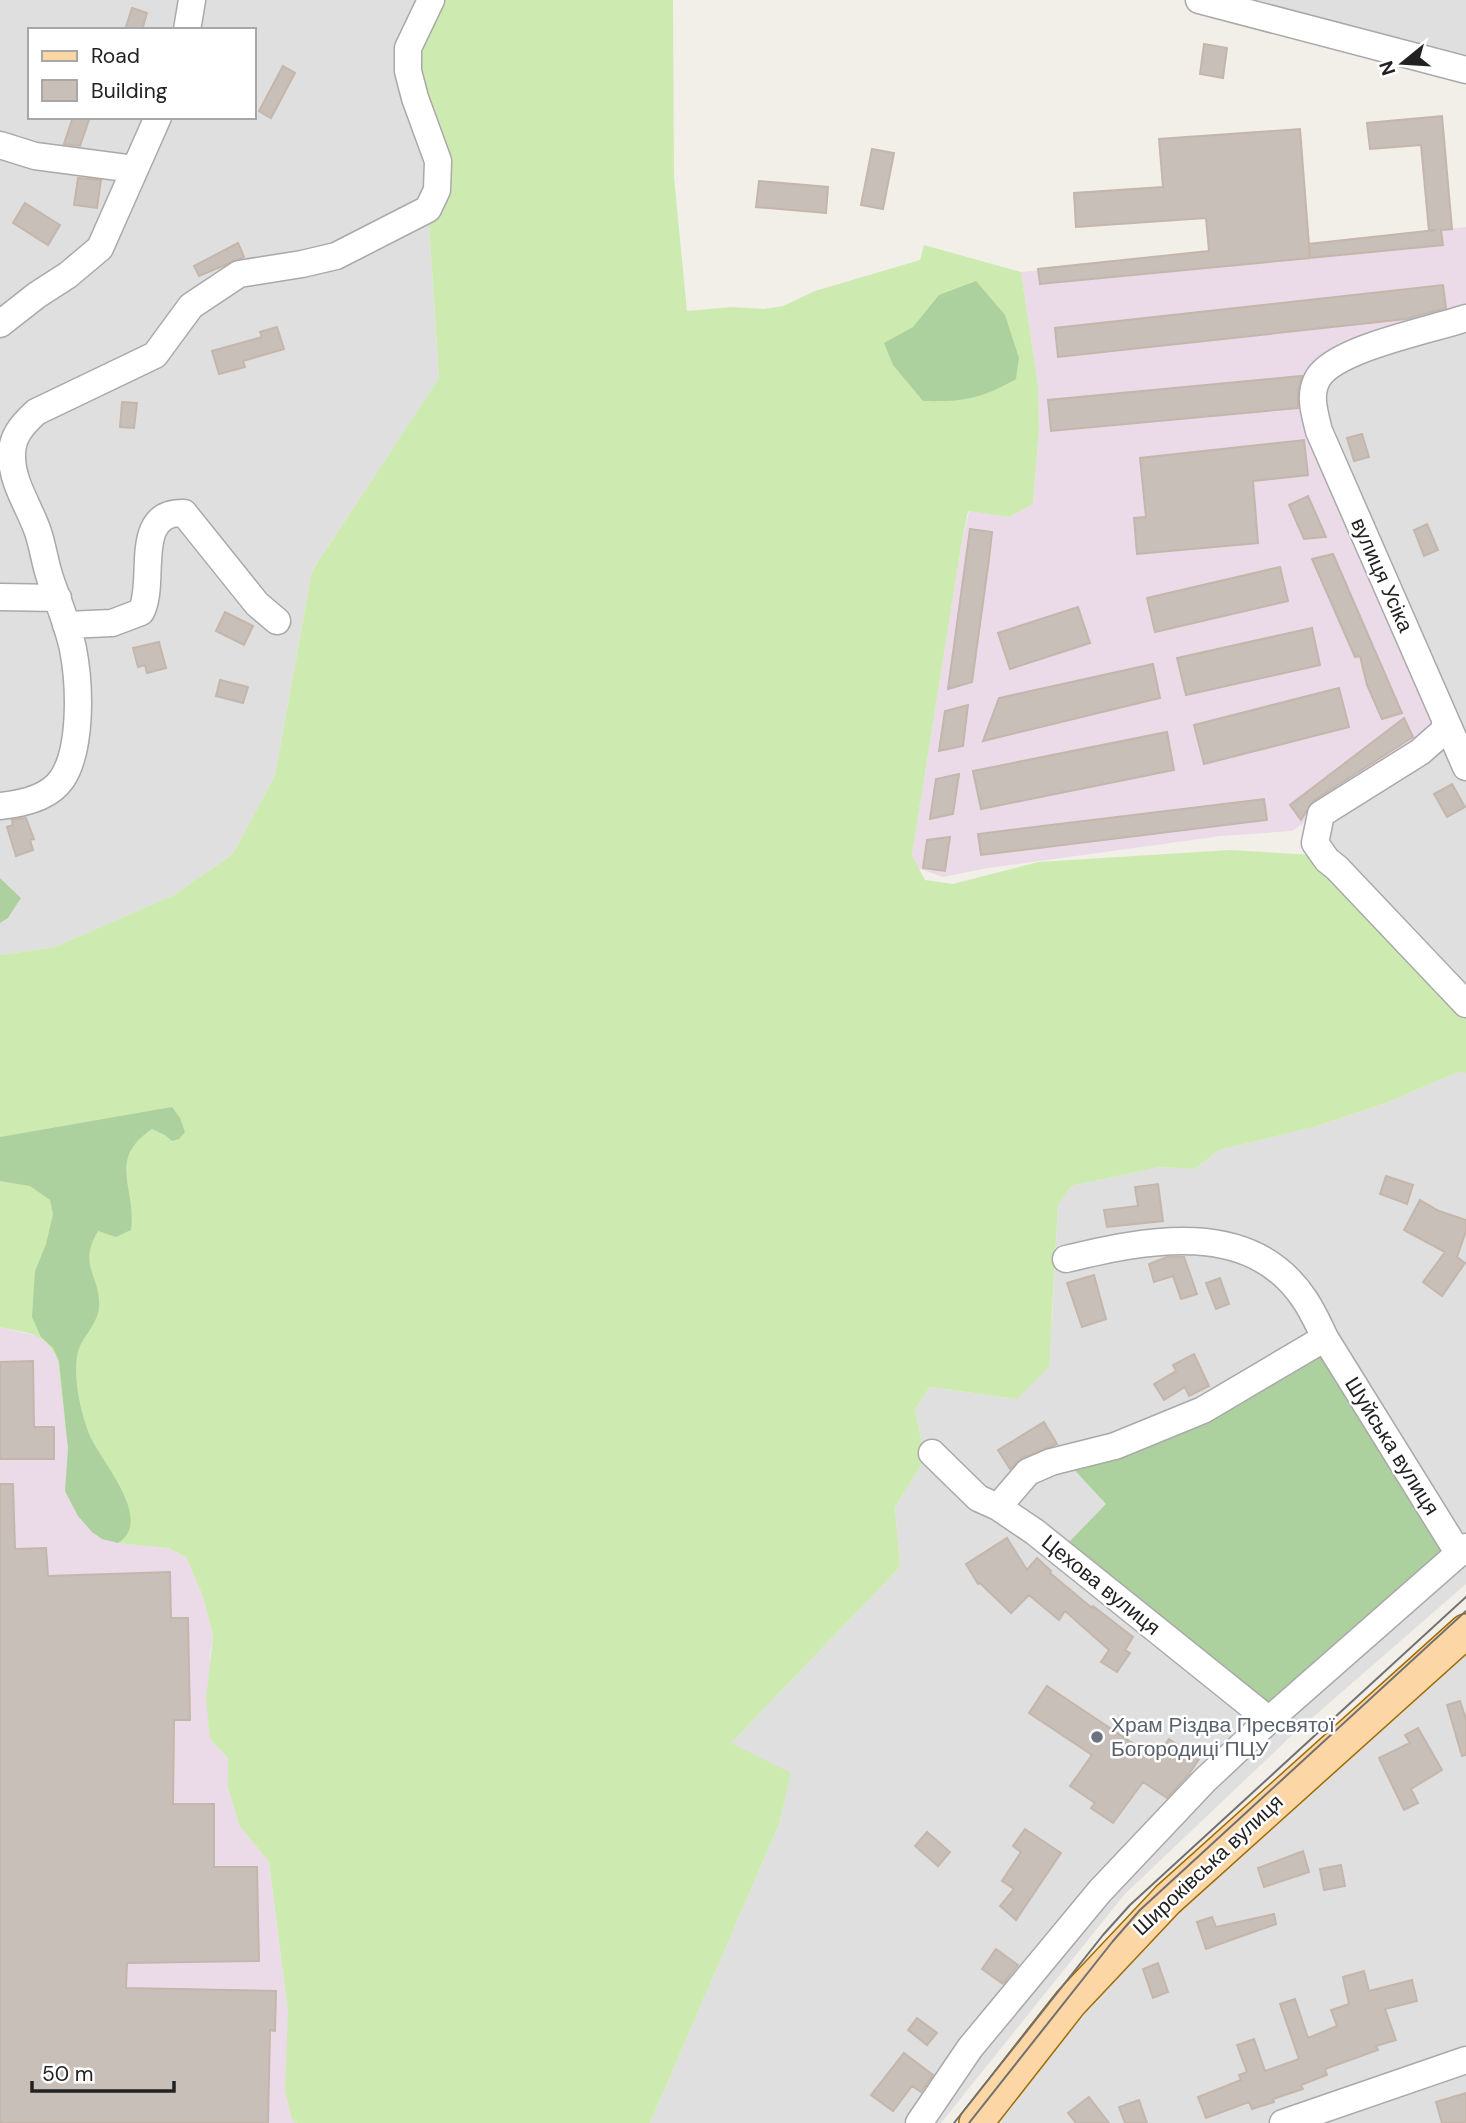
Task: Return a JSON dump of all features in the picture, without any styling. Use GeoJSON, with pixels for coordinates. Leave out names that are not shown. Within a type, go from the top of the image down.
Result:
{"type":"FeatureCollection","features":[{"type":"Feature","properties":{"kind":"main road","name":"Широківська вулиця"},"geometry":{"type":"LineString","coordinates":[[976,2123],[1070,2003],[1168,1899],[1466,1631]]}},
{"type":"Feature","properties":{"kind":"street"},"geometry":{"type":"LineString","coordinates":[[187,28],[192,0]]}},
{"type":"Feature","properties":{"kind":"street"},"geometry":{"type":"LineString","coordinates":[[0,806],[16,805],[43,795],[60,781],[72,760],[76,733],[77,695],[73,651],[37,531],[11,459],[13,441],[22,426],[36,412],[155,355],[191,306],[239,274],[336,256],[428,209],[438,190],[438,161],[415,98],[408,71],[408,48],[431,0]]}},
{"type":"Feature","properties":{"kind":"street"},"geometry":{"type":"LineString","coordinates":[[1210,1],[1466,70]]}},
{"type":"Feature","properties":{"kind":"street"},"geometry":{"type":"LineString","coordinates":[[0,324],[100,248],[157,119]]}},
{"type":"Feature","properties":{"kind":"street"},"geometry":{"type":"LineString","coordinates":[[0,145],[35,156],[134,169]]}},
{"type":"Feature","properties":{"kind":"street","name":"вулиця Усіка"},"geometry":{"type":"LineString","coordinates":[[1466,318],[1354,352],[1330,366],[1317,379],[1312,400],[1319,431],[1455,729],[1466,767]]}},
{"type":"Feature","properties":{"kind":"street"},"geometry":{"type":"LineString","coordinates":[[66,625],[112,623],[141,612],[146,602],[150,541],[155,526],[165,515],[174,512],[184,513],[257,604],[277,621]]}},
{"type":"Feature","properties":{"kind":"street"},"geometry":{"type":"LineString","coordinates":[[0,597],[58,598]]}},
{"type":"Feature","properties":{"kind":"street"},"geometry":{"type":"LineString","coordinates":[[1455,729],[1446,730],[1420,752],[1321,814],[1315,843],[1327,860],[1464,998]]}},
{"type":"Feature","properties":{"kind":"street","name":"Шуйська вулиця"},"geometry":{"type":"LineString","coordinates":[[1066,1259],[1130,1244],[1169,1239],[1230,1246],[1262,1259],[1283,1275],[1304,1298],[1325,1338],[1463,1551]]}},
{"type":"Feature","properties":{"kind":"street"},"geometry":{"type":"LineString","coordinates":[[998,1507],[1028,1472],[1051,1462],[1115,1446],[1203,1410],[1325,1338]]}},
{"type":"Feature","properties":{"kind":"street","name":"Цехова вулиця"},"geometry":{"type":"LineString","coordinates":[[932,1453],[978,1498],[998,1507],[1035,1532],[1269,1720]]}},
{"type":"Feature","properties":{"kind":"street"},"geometry":{"type":"LineString","coordinates":[[919,2123],[970,2048],[1100,1891],[1204,1782],[1269,1720],[1463,1551]]}},
{"type":"Feature","properties":{"kind":"street"},"geometry":{"type":"LineString","coordinates":[[1283,2123],[1466,2060]]}},
{"type":"Feature","properties":{"kind":"shaded area"},"geometry":{"type":"Polygon","coordinates":[[[0,0],[431,0],[427,130],[428,209],[439,378],[312,571],[275,775],[233,854],[174,895],[55,947],[0,955],[0,923],[8,918],[21,898],[0,878],[0,0]]]}},
{"type":"Feature","properties":{"kind":"shaded area"},"geometry":{"type":"Polygon","coordinates":[[[1195,0],[1466,0],[1466,70],[1195,0]]]}},
{"type":"Feature","properties":{"kind":"shaded area"},"geometry":{"type":"Polygon","coordinates":[[[1466,227],[1466,318],[1312,379],[1445,730],[1292,831],[1221,836],[988,868],[943,877],[917,868],[912,855],[969,511],[1009,517],[1033,504],[1039,429],[1038,385],[1021,272],[1466,227]]]}},
{"type":"Feature","properties":{"kind":"shaded area"},"geometry":{"type":"Polygon","coordinates":[[[1466,318],[1466,1004],[1327,860],[1339,480],[1315,370],[1466,318]]]}},
{"type":"Feature","properties":{"kind":"shaded area"},"geometry":{"type":"Polygon","coordinates":[[[1458,1072],[1466,1073],[1466,1584],[1289,1738],[1124,1895],[941,2123],[650,2123],[779,1824],[790,1774],[730,1744],[900,1567],[895,1507],[925,1459],[915,1409],[930,1387],[1017,1399],[1052,1321],[1058,1204],[1071,1186],[1159,1167],[1195,1169],[1219,1150],[1314,1127],[1386,1103],[1458,1072]]]}},
{"type":"Feature","properties":{"kind":"shaded area"},"geometry":{"type":"Polygon","coordinates":[[[0,1327],[41,1337],[52,1348],[59,1361],[68,1449],[65,1491],[102,1539],[168,1548],[186,1557],[203,1597],[213,1636],[210,1656],[210,1739],[228,1758],[228,1787],[239,1825],[269,1862],[288,2012],[292,2120],[297,2123],[0,2123],[0,1327]]]}},
{"type":"Feature","properties":{"kind":"shaded area"},"geometry":{"type":"Polygon","coordinates":[[[1466,1631],[1466,2123],[976,2123],[1015,2070],[1466,1631]]]}},
{"type":"Feature","properties":{"kind":"green space"},"geometry":{"type":"Polygon","coordinates":[[[431,0],[673,0],[674,177],[687,311],[783,306],[815,291],[920,260],[924,245],[1021,272],[1038,385],[1039,429],[1033,504],[1009,517],[968,511],[912,855],[925,880],[953,884],[1038,862],[1230,850],[1314,855],[1466,1004],[1466,1073],[1458,1072],[1386,1103],[1314,1127],[1219,1150],[1195,1169],[1159,1167],[1071,1186],[1058,1205],[1049,1367],[1017,1399],[930,1387],[915,1409],[925,1459],[895,1507],[900,1567],[731,1743],[791,1773],[779,1824],[650,2123],[297,2123],[292,2120],[285,2090],[288,2012],[269,1862],[239,1825],[228,1787],[228,1758],[210,1739],[206,1700],[213,1636],[203,1597],[186,1557],[168,1548],[102,1539],[78,1516],[65,1491],[68,1449],[58,1361],[42,1339],[0,1327],[0,955],[55,947],[174,895],[233,854],[275,775],[312,571],[439,378],[428,209],[437,190],[408,71],[431,0]]]}},
{"type":"Feature","properties":{"kind":"green space"},"geometry":{"type":"Polygon","coordinates":[[[976,281],[1005,315],[1019,358],[1016,379],[971,398],[923,401],[893,365],[884,343],[913,327],[939,295],[976,281]]]}},
{"type":"Feature","properties":{"kind":"green space"},"geometry":{"type":"Polygon","coordinates":[[[0,878],[21,898],[8,918],[0,923],[0,878]]]}},
{"type":"Feature","properties":{"kind":"green space"},"geometry":{"type":"Polygon","coordinates":[[[172,1107],[185,1132],[179,1139],[172,1141],[152,1129],[130,1152],[127,1175],[131,1230],[116,1237],[98,1231],[92,1243],[90,1262],[99,1297],[99,1308],[77,1355],[77,1380],[88,1431],[123,1492],[128,1507],[131,1521],[128,1533],[118,1543],[102,1539],[92,1532],[78,1516],[65,1491],[68,1449],[59,1361],[53,1348],[41,1337],[32,1317],[35,1271],[46,1244],[53,1214],[50,1200],[30,1186],[0,1181],[0,1137],[172,1107]]]}},
{"type":"Feature","properties":{"kind":"green space"},"geometry":{"type":"Polygon","coordinates":[[[1324,1348],[1451,1553],[1273,1706],[1069,1542],[1106,1504],[1068,1463],[1324,1348]]]}},
{"type":"Feature","properties":{"kind":"building"},"geometry":{"type":"Polygon","coordinates":[[[132,8],[147,13],[143,28],[126,28],[132,8]]]}},
{"type":"Feature","properties":{"kind":"building"},"geometry":{"type":"Polygon","coordinates":[[[1204,44],[1227,48],[1223,78],[1200,74],[1204,44]]]}},
{"type":"Feature","properties":{"kind":"building"},"geometry":{"type":"Polygon","coordinates":[[[283,66],[295,73],[271,118],[259,111],[283,66]]]}},
{"type":"Feature","properties":{"kind":"building"},"geometry":{"type":"Polygon","coordinates":[[[1442,116],[1452,229],[1441,230],[1443,245],[1310,258],[1309,244],[1429,231],[1421,145],[1370,149],[1367,123],[1442,116]]]}},
{"type":"Feature","properties":{"kind":"building"},"geometry":{"type":"Polygon","coordinates":[[[72,119],[89,119],[80,146],[64,144],[72,119]]]}},
{"type":"Feature","properties":{"kind":"building"},"geometry":{"type":"Polygon","coordinates":[[[1300,129],[1310,258],[1040,284],[1038,269],[1209,251],[1206,218],[1076,227],[1074,193],[1163,187],[1159,139],[1300,129]]]}},
{"type":"Feature","properties":{"kind":"building"},"geometry":{"type":"Polygon","coordinates":[[[872,149],[894,153],[883,209],[861,205],[872,149]]]}},
{"type":"Feature","properties":{"kind":"building"},"geometry":{"type":"Polygon","coordinates":[[[78,178],[101,180],[97,208],[74,205],[78,178]]]}},
{"type":"Feature","properties":{"kind":"building"},"geometry":{"type":"Polygon","coordinates":[[[759,181],[828,187],[826,213],[756,207],[759,181]]]}},
{"type":"Feature","properties":{"kind":"building"},"geometry":{"type":"Polygon","coordinates":[[[25,203],[60,225],[48,245],[13,223],[25,203]]]}},
{"type":"Feature","properties":{"kind":"building"},"geometry":{"type":"Polygon","coordinates":[[[238,243],[244,257],[199,276],[194,266],[238,243]]]}},
{"type":"Feature","properties":{"kind":"building"},"geometry":{"type":"Polygon","coordinates":[[[1443,285],[1446,308],[1406,319],[1058,357],[1055,328],[1443,285]]]}},
{"type":"Feature","properties":{"kind":"building"},"geometry":{"type":"Polygon","coordinates":[[[277,327],[284,349],[243,361],[245,367],[219,374],[212,351],[262,337],[260,332],[277,327]]]}},
{"type":"Feature","properties":{"kind":"building"},"geometry":{"type":"Polygon","coordinates":[[[1302,376],[1298,390],[1298,408],[1051,431],[1048,400],[1302,376]]]}},
{"type":"Feature","properties":{"kind":"building"},"geometry":{"type":"Polygon","coordinates":[[[122,402],[137,403],[134,428],[120,427],[122,402]]]}},
{"type":"Feature","properties":{"kind":"building"},"geometry":{"type":"Polygon","coordinates":[[[1362,434],[1369,457],[1354,461],[1347,438],[1362,434]]]}},
{"type":"Feature","properties":{"kind":"building"},"geometry":{"type":"Polygon","coordinates":[[[1304,440],[1308,475],[1253,481],[1258,543],[1137,554],[1134,518],[1146,517],[1140,458],[1304,440]]]}},
{"type":"Feature","properties":{"kind":"building"},"geometry":{"type":"Polygon","coordinates":[[[1308,496],[1326,537],[1304,539],[1289,505],[1308,496]]]}},
{"type":"Feature","properties":{"kind":"building"},"geometry":{"type":"Polygon","coordinates":[[[1427,524],[1438,550],[1424,556],[1414,530],[1427,524]]]}},
{"type":"Feature","properties":{"kind":"building"},"geometry":{"type":"Polygon","coordinates":[[[970,529],[992,532],[989,559],[972,682],[948,689],[970,529]]]}},
{"type":"Feature","properties":{"kind":"building"},"geometry":{"type":"Polygon","coordinates":[[[1333,554],[1402,713],[1382,719],[1367,685],[1360,656],[1355,657],[1312,559],[1333,554]]]}},
{"type":"Feature","properties":{"kind":"building"},"geometry":{"type":"Polygon","coordinates":[[[1280,567],[1288,601],[1155,632],[1147,598],[1280,567]]]}},
{"type":"Feature","properties":{"kind":"building"},"geometry":{"type":"Polygon","coordinates":[[[1078,607],[1090,643],[1010,669],[998,633],[1078,607]]]}},
{"type":"Feature","properties":{"kind":"building"},"geometry":{"type":"Polygon","coordinates":[[[225,612],[253,626],[244,645],[216,631],[225,612]]]}},
{"type":"Feature","properties":{"kind":"building"},"geometry":{"type":"Polygon","coordinates":[[[1312,628],[1320,665],[1186,695],[1177,658],[1312,628]]]}},
{"type":"Feature","properties":{"kind":"building"},"geometry":{"type":"Polygon","coordinates":[[[159,642],[166,668],[147,673],[145,665],[138,667],[133,648],[159,642]]]}},
{"type":"Feature","properties":{"kind":"building"},"geometry":{"type":"Polygon","coordinates":[[[1153,664],[1160,698],[983,741],[999,698],[1153,664]]]}},
{"type":"Feature","properties":{"kind":"building"},"geometry":{"type":"Polygon","coordinates":[[[220,680],[248,687],[243,703],[216,696],[220,680]]]}},
{"type":"Feature","properties":{"kind":"building"},"geometry":{"type":"Polygon","coordinates":[[[1339,688],[1349,727],[1204,764],[1194,725],[1339,688]]]}},
{"type":"Feature","properties":{"kind":"building"},"geometry":{"type":"Polygon","coordinates":[[[968,705],[963,746],[939,751],[945,711],[968,705]]]}},
{"type":"Feature","properties":{"kind":"building"},"geometry":{"type":"Polygon","coordinates":[[[1404,718],[1413,737],[1313,801],[1301,820],[1290,805],[1404,718]]]}},
{"type":"Feature","properties":{"kind":"building"},"geometry":{"type":"Polygon","coordinates":[[[1167,732],[1174,770],[981,809],[973,771],[1167,732]]]}},
{"type":"Feature","properties":{"kind":"building"},"geometry":{"type":"Polygon","coordinates":[[[959,774],[953,814],[930,819],[936,779],[959,774]]]}},
{"type":"Feature","properties":{"kind":"building"},"geometry":{"type":"Polygon","coordinates":[[[1452,784],[1465,807],[1447,817],[1434,794],[1452,784]]]}},
{"type":"Feature","properties":{"kind":"building"},"geometry":{"type":"Polygon","coordinates":[[[1264,799],[1267,820],[981,855],[978,834],[1264,799]]]}},
{"type":"Feature","properties":{"kind":"building"},"geometry":{"type":"Polygon","coordinates":[[[26,818],[34,839],[30,840],[33,850],[16,856],[7,827],[13,825],[12,820],[26,818]]]}},
{"type":"Feature","properties":{"kind":"building"},"geometry":{"type":"Polygon","coordinates":[[[950,837],[945,871],[923,868],[927,840],[950,837]]]}},
{"type":"Feature","properties":{"kind":"building"},"geometry":{"type":"Polygon","coordinates":[[[1386,1176],[1413,1185],[1407,1204],[1380,1194],[1386,1176]]]}},
{"type":"Feature","properties":{"kind":"building"},"geometry":{"type":"Polygon","coordinates":[[[1158,1184],[1163,1221],[1107,1227],[1104,1210],[1138,1206],[1135,1187],[1158,1184]]]}},
{"type":"Feature","properties":{"kind":"building"},"geometry":{"type":"Polygon","coordinates":[[[1420,1200],[1439,1211],[1466,1220],[1466,1231],[1457,1257],[1465,1263],[1442,1296],[1423,1282],[1445,1252],[1404,1230],[1420,1200]]]}},
{"type":"Feature","properties":{"kind":"building"},"geometry":{"type":"Polygon","coordinates":[[[1167,1257],[1184,1257],[1197,1294],[1181,1299],[1173,1276],[1154,1282],[1149,1264],[1167,1257]]]}},
{"type":"Feature","properties":{"kind":"building"},"geometry":{"type":"Polygon","coordinates":[[[1094,1275],[1106,1319],[1082,1327],[1067,1283],[1094,1275]]]}},
{"type":"Feature","properties":{"kind":"building"},"geometry":{"type":"Polygon","coordinates":[[[1220,1278],[1229,1304],[1216,1309],[1206,1283],[1220,1278]]]}},
{"type":"Feature","properties":{"kind":"building"},"geometry":{"type":"Polygon","coordinates":[[[1194,1354],[1209,1386],[1189,1396],[1185,1387],[1164,1400],[1154,1384],[1176,1371],[1173,1365],[1194,1354]]]}},
{"type":"Feature","properties":{"kind":"building"},"geometry":{"type":"Polygon","coordinates":[[[33,1361],[34,1427],[54,1427],[54,1459],[0,1459],[0,1362],[33,1361]]]}},
{"type":"Feature","properties":{"kind":"building"},"geometry":{"type":"Polygon","coordinates":[[[1044,1422],[1057,1444],[1022,1458],[1010,1469],[998,1450],[1044,1422]]]}},
{"type":"Feature","properties":{"kind":"building"},"geometry":{"type":"Polygon","coordinates":[[[0,1484],[13,1484],[15,1549],[46,1548],[48,1576],[170,1572],[171,1618],[188,1618],[190,1720],[174,1720],[173,1804],[214,1804],[214,1867],[257,1867],[259,1961],[127,1963],[126,1988],[276,1991],[275,2031],[270,2030],[268,2123],[0,2123],[0,1484]]]}},
{"type":"Feature","properties":{"kind":"building"},"geometry":{"type":"Polygon","coordinates":[[[1007,1538],[1027,1570],[1037,1558],[1050,1573],[1092,1608],[1093,1606],[1133,1637],[1125,1650],[1130,1653],[1117,1672],[1101,1662],[1109,1650],[1065,1611],[1059,1620],[1029,1595],[1011,1613],[978,1584],[966,1564],[1007,1538]]]}},
{"type":"Feature","properties":{"kind":"building"},"geometry":{"type":"Polygon","coordinates":[[[1047,1686],[1155,1758],[1169,1739],[1199,1759],[1167,1798],[1143,1782],[1113,1823],[1091,1808],[1095,1803],[1070,1786],[1092,1755],[1029,1713],[1047,1686]]]}},
{"type":"Feature","properties":{"kind":"building"},"geometry":{"type":"Polygon","coordinates":[[[1460,1701],[1466,1719],[1466,1755],[1462,1756],[1447,1705],[1460,1701]]]}},
{"type":"Feature","properties":{"kind":"building"},"geometry":{"type":"Polygon","coordinates":[[[1418,1728],[1442,1770],[1411,1789],[1418,1803],[1404,1810],[1379,1758],[1410,1743],[1405,1735],[1418,1728]]]}},
{"type":"Feature","properties":{"kind":"building"},"geometry":{"type":"Polygon","coordinates":[[[1025,1829],[1061,1853],[1016,1920],[1000,1906],[1014,1889],[1002,1881],[1021,1852],[1013,1846],[1025,1829]]]}},
{"type":"Feature","properties":{"kind":"building"},"geometry":{"type":"Polygon","coordinates":[[[927,1832],[950,1852],[938,1866],[915,1846],[927,1832]]]}},
{"type":"Feature","properties":{"kind":"building"},"geometry":{"type":"Polygon","coordinates":[[[1303,1851],[1309,1872],[1264,1887],[1258,1868],[1303,1851]]]}},
{"type":"Feature","properties":{"kind":"building"},"geometry":{"type":"Polygon","coordinates":[[[1341,1865],[1345,1886],[1324,1890],[1320,1869],[1341,1865]]]}},
{"type":"Feature","properties":{"kind":"building"},"geometry":{"type":"Polygon","coordinates":[[[1274,1914],[1276,1924],[1206,1949],[1197,1922],[1212,1917],[1216,1927],[1274,1914]]]}},
{"type":"Feature","properties":{"kind":"building"},"geometry":{"type":"Polygon","coordinates":[[[996,1949],[1018,1965],[1003,1984],[982,1969],[996,1949]]]}},
{"type":"Feature","properties":{"kind":"building"},"geometry":{"type":"Polygon","coordinates":[[[1158,1963],[1168,1992],[1153,1998],[1143,1969],[1158,1963]]]}},
{"type":"Feature","properties":{"kind":"building"},"geometry":{"type":"Polygon","coordinates":[[[1364,1971],[1369,1991],[1412,1980],[1417,2001],[1385,2009],[1396,2040],[1376,2046],[1378,2050],[1325,2069],[1327,2075],[1301,2085],[1303,2089],[1273,2099],[1274,2102],[1252,2109],[1249,2102],[1206,2118],[1198,2097],[1241,2080],[1239,2075],[1247,2072],[1237,2045],[1254,2039],[1265,2071],[1299,2059],[1280,2004],[1295,1999],[1308,2038],[1337,2026],[1331,2010],[1349,2004],[1343,1977],[1364,1971]]]}},
{"type":"Feature","properties":{"kind":"building"},"geometry":{"type":"Polygon","coordinates":[[[917,2018],[937,2033],[927,2045],[908,2030],[917,2018]]]}},
{"type":"Feature","properties":{"kind":"building"},"geometry":{"type":"Polygon","coordinates":[[[904,2053],[933,2075],[921,2092],[912,2086],[893,2111],[871,2095],[904,2053]]]}},
{"type":"Feature","properties":{"kind":"building"},"geometry":{"type":"Polygon","coordinates":[[[1466,2093],[1466,2123],[1442,2123],[1436,2102],[1466,2093]]]}},
{"type":"Feature","properties":{"kind":"building"},"geometry":{"type":"Polygon","coordinates":[[[1089,2097],[1109,2123],[1076,2123],[1068,2113],[1089,2097]]]}},
{"type":"Feature","properties":{"kind":"building"},"geometry":{"type":"Polygon","coordinates":[[[1139,2100],[1147,2123],[1125,2123],[1119,2107],[1139,2100]]]}},
{"type":"Feature","properties":{"kind":"tram line"},"geometry":{"type":"LineString","coordinates":[[954,2123],[1103,1935],[1130,1905],[1466,1597]]}},
{"type":"Feature","properties":{"kind":"tram line"},"geometry":{"type":"LineString","coordinates":[[969,2123],[1140,1910],[1466,1611]]}},
{"type":"Feature","properties":{"kind":"place","name":"Храм Різдва Пресвятої Богородиці ПЦУ"},"geometry":{"type":"Point","coordinates":[1097,1737]}}]}
